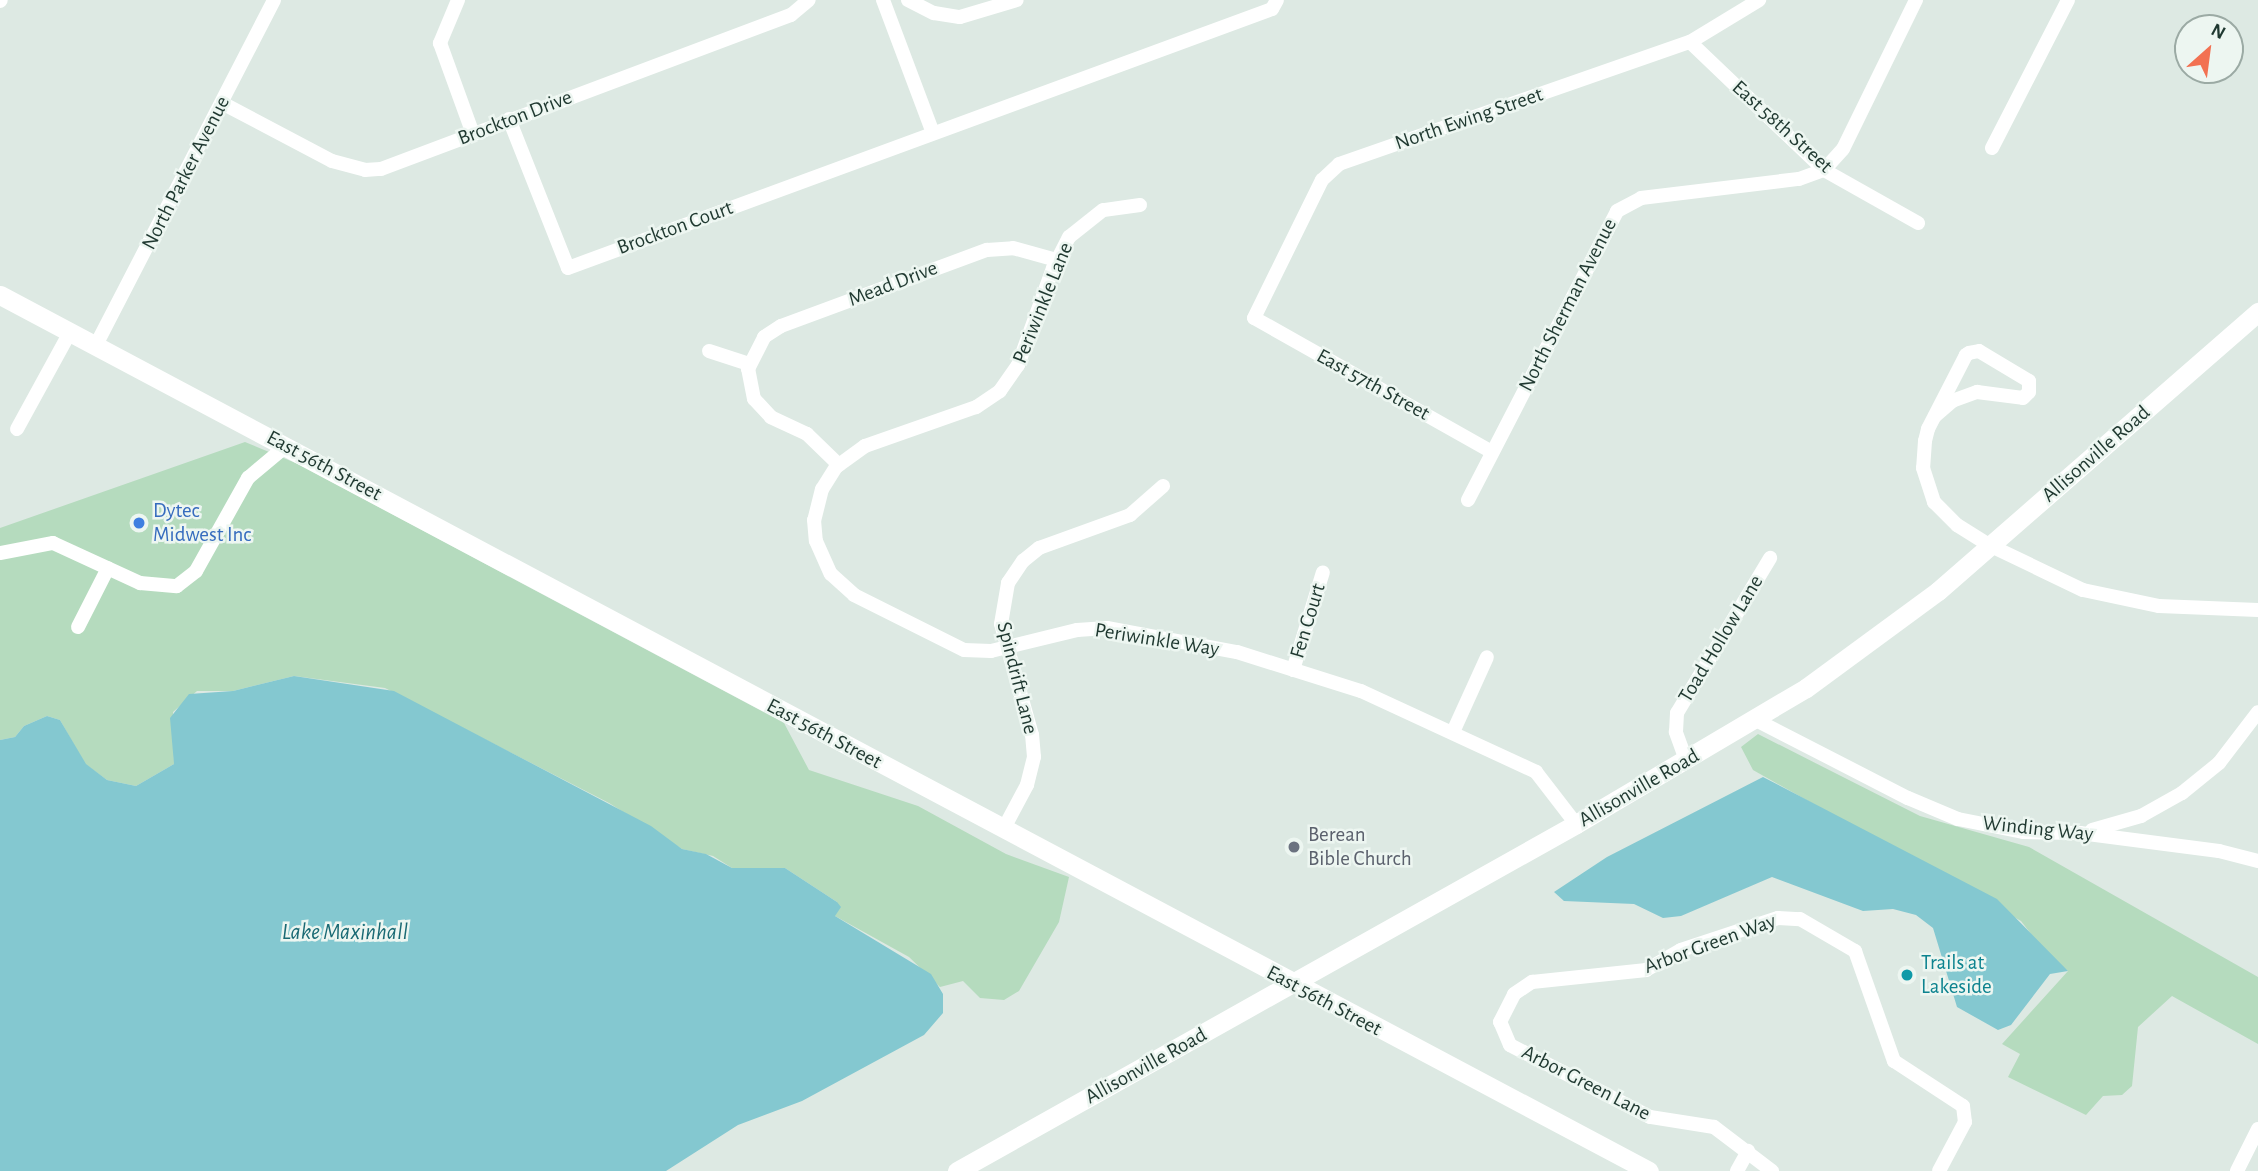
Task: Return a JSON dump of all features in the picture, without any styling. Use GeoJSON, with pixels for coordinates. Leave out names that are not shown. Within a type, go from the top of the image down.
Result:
{"type":"FeatureCollection","features":[{"type":"Feature","properties":{"kind":"street","name":"North Parker Avenue"},"geometry":{"type":"LineString","coordinates":[[96,345],[274,0]]}},
{"type":"Feature","properties":{"kind":"street"},"geometry":{"type":"LineString","coordinates":[[458,0],[440,43],[473,134]]}},
{"type":"Feature","properties":{"kind":"street","name":"Brockton Drive"},"geometry":{"type":"LineString","coordinates":[[222,103],[332,161],[365,170],[386,168],[509,119],[792,15],[810,0]]}},
{"type":"Feature","properties":{"kind":"street"},"geometry":{"type":"LineString","coordinates":[[883,0],[933,133]]}},
{"type":"Feature","properties":{"kind":"street"},"geometry":{"type":"LineString","coordinates":[[908,0],[954,17],[975,15],[1017,0]]}},
{"type":"Feature","properties":{"kind":"street","name":"North Ewing Street"},"geometry":{"type":"LineString","coordinates":[[1254,318],[1322,180],[1334,167],[1690,42],[1759,0]]}},
{"type":"Feature","properties":{"kind":"street"},"geometry":{"type":"LineString","coordinates":[[1824,170],[1843,149],[1916,0]]}},
{"type":"Feature","properties":{"kind":"street"},"geometry":{"type":"LineString","coordinates":[[1992,148],[2068,0]]}},
{"type":"Feature","properties":{"kind":"street","name":"Brockton Court"},"geometry":{"type":"LineString","coordinates":[[509,119],[568,268],[1275,5]]}},
{"type":"Feature","properties":{"kind":"street","name":"East 58th Street"},"geometry":{"type":"LineString","coordinates":[[1690,42],[1824,170],[1918,223]]}},
{"type":"Feature","properties":{"kind":"street","name":"North Sherman Avenue"},"geometry":{"type":"LineString","coordinates":[[1468,500],[1619,209],[1641,198],[1799,179],[1824,170]]}},
{"type":"Feature","properties":{"kind":"street","name":"Periwinkle Lane"},"geometry":{"type":"LineString","coordinates":[[839,465],[865,446],[975,407],[1000,391],[1018,365],[1057,260],[1072,233],[1093,215],[1118,206],[1140,205]]}},
{"type":"Feature","properties":{"kind":"street","name":"Mead Drive"},"geometry":{"type":"LineString","coordinates":[[749,364],[757,345],[777,329],[961,259],[1003,247],[1057,260]]}},
{"type":"Feature","properties":{"kind":"street","name":"East 56th Street"},"geometry":{"type":"LineString","coordinates":[[0,295],[1291,984],[1649,1171]]}},
{"type":"Feature","properties":{"kind":"street","name":"Allisonville Road"},"geometry":{"type":"LineString","coordinates":[[957,1171],[1756,720],[1867,645],[1991,546],[2258,312]]}},
{"type":"Feature","properties":{"kind":"street","name":"East 57th Street"},"geometry":{"type":"LineString","coordinates":[[1254,318],[1492,452]]}},
{"type":"Feature","properties":{"kind":"street"},"geometry":{"type":"LineString","coordinates":[[17,429],[70,332]]}},
{"type":"Feature","properties":{"kind":"street"},"geometry":{"type":"LineString","coordinates":[[709,351],[749,364],[749,384],[757,403],[771,417],[807,434],[839,465]]}},
{"type":"Feature","properties":{"kind":"street"},"geometry":{"type":"LineString","coordinates":[[1935,416],[1952,401],[1977,392],[2022,398],[2029,392],[2029,381],[2024,374],[1972,351],[1935,416],[1922,455],[1928,491],[1944,514],[1991,546],[2083,590],[2159,606],[2258,610]]}},
{"type":"Feature","properties":{"kind":"street"},"geometry":{"type":"LineString","coordinates":[[0,553],[52,543],[156,587],[184,582],[201,564],[248,478],[286,446]]}},
{"type":"Feature","properties":{"kind":"street","name":"Periwinkle Way"},"geometry":{"type":"LineString","coordinates":[[839,465],[822,489],[814,520],[816,541],[831,574],[854,595],[954,648],[980,652],[1077,630],[1107,628],[1237,652],[1373,695],[1541,775],[1576,824]]}},
{"type":"Feature","properties":{"kind":"street","name":"Spindrift Lane"},"geometry":{"type":"LineString","coordinates":[[1003,830],[1027,785],[1034,757],[1032,735],[1007,648],[1002,603],[1008,583],[1023,561],[1049,543],[1130,515],[1163,486]]}},
{"type":"Feature","properties":{"kind":"street","name":"Toad Hollow Lane"},"geometry":{"type":"LineString","coordinates":[[1686,761],[1676,733],[1677,713],[1770,558]]}},
{"type":"Feature","properties":{"kind":"street"},"geometry":{"type":"LineString","coordinates":[[78,627],[108,568]]}},
{"type":"Feature","properties":{"kind":"street","name":"Fen Court"},"geometry":{"type":"LineString","coordinates":[[1293,670],[1323,572]]}},
{"type":"Feature","properties":{"kind":"street"},"geometry":{"type":"LineString","coordinates":[[1453,732],[1487,657]]}},
{"type":"Feature","properties":{"kind":"street"},"geometry":{"type":"LineString","coordinates":[[2080,833],[2134,818],[2182,793],[2219,763],[2258,712]]}},
{"type":"Feature","properties":{"kind":"street","name":"Winding Way"},"geometry":{"type":"LineString","coordinates":[[1756,720],[1908,798],[1958,819],[2023,832],[2080,833],[2219,851],[2258,861]]}},
{"type":"Feature","properties":{"kind":"street","name":"Arbor Green Way"},"geometry":{"type":"LineString","coordinates":[[1507,1007],[1517,989],[1532,982],[1646,970],[1681,950],[1778,918],[1800,919],[1854,951],[1894,1061],[1963,1105],[1965,1122],[1939,1171]]}},
{"type":"Feature","properties":{"kind":"street","name":"Arbor Green Lane"},"geometry":{"type":"LineString","coordinates":[[1507,1007],[1500,1031],[1510,1045],[1650,1117],[1703,1123],[1748,1151],[1772,1171]]}},
{"type":"Feature","properties":{"kind":"street"},"geometry":{"type":"LineString","coordinates":[[2237,1171],[2258,1129]]}},
{"type":"Feature","properties":{"kind":"street"},"geometry":{"type":"LineString","coordinates":[[1737,1171],[1748,1151]]}},
{"type":"Feature","properties":{"kind":"green space"},"geometry":{"type":"Polygon","coordinates":[[[245,442],[298,464],[784,723],[809,770],[918,806],[1006,854],[1069,877],[1059,922],[1019,991],[1004,1000],[980,998],[963,981],[940,987],[909,957],[835,916],[837,902],[785,868],[732,868],[713,856],[682,849],[609,803],[385,688],[294,676],[233,691],[197,691],[173,712],[174,764],[136,786],[107,780],[85,764],[60,720],[47,716],[24,726],[15,737],[0,740],[0,528],[245,442]]]}},
{"type":"Feature","properties":{"kind":"green space"},"geometry":{"type":"Polygon","coordinates":[[[1758,734],[1920,816],[2029,847],[2258,977],[2258,1044],[2172,996],[2138,1027],[2132,1086],[2122,1095],[2103,1096],[2086,1115],[2008,1077],[2020,1054],[2002,1044],[2068,971],[2048,956],[2021,921],[1753,770],[1741,747],[1758,734]]]}},
{"type":"Feature","properties":{"kind":"water","name":"Lake Maxinhall"},"geometry":{"type":"Polygon","coordinates":[[[294,676],[394,691],[651,826],[682,849],[706,854],[732,868],[785,868],[837,902],[841,907],[835,916],[931,974],[943,994],[943,1013],[924,1035],[802,1101],[738,1125],[666,1171],[0,1171],[0,740],[15,737],[24,726],[47,716],[60,720],[86,764],[107,780],[136,786],[174,764],[170,718],[189,694],[233,691],[294,676]]]}},
{"type":"Feature","properties":{"kind":"water"},"geometry":{"type":"Polygon","coordinates":[[[1763,777],[1997,899],[2068,971],[2050,974],[2011,1025],[1998,1030],[1957,1007],[1933,928],[1916,915],[1893,909],[1863,911],[1772,877],[1681,916],[1663,918],[1634,904],[1564,901],[1554,892],[1607,857],[1763,777]]]}},
{"type":"Feature","properties":{"kind":"place","name":"Dytec Midwest Inc"},"geometry":{"type":"Point","coordinates":[139,523]}},
{"type":"Feature","properties":{"kind":"place","name":"Berean Bible Church"},"geometry":{"type":"Point","coordinates":[1294,847]}},
{"type":"Feature","properties":{"kind":"place","name":"Trails at Lakeside"},"geometry":{"type":"Point","coordinates":[1907,975]}}]}
